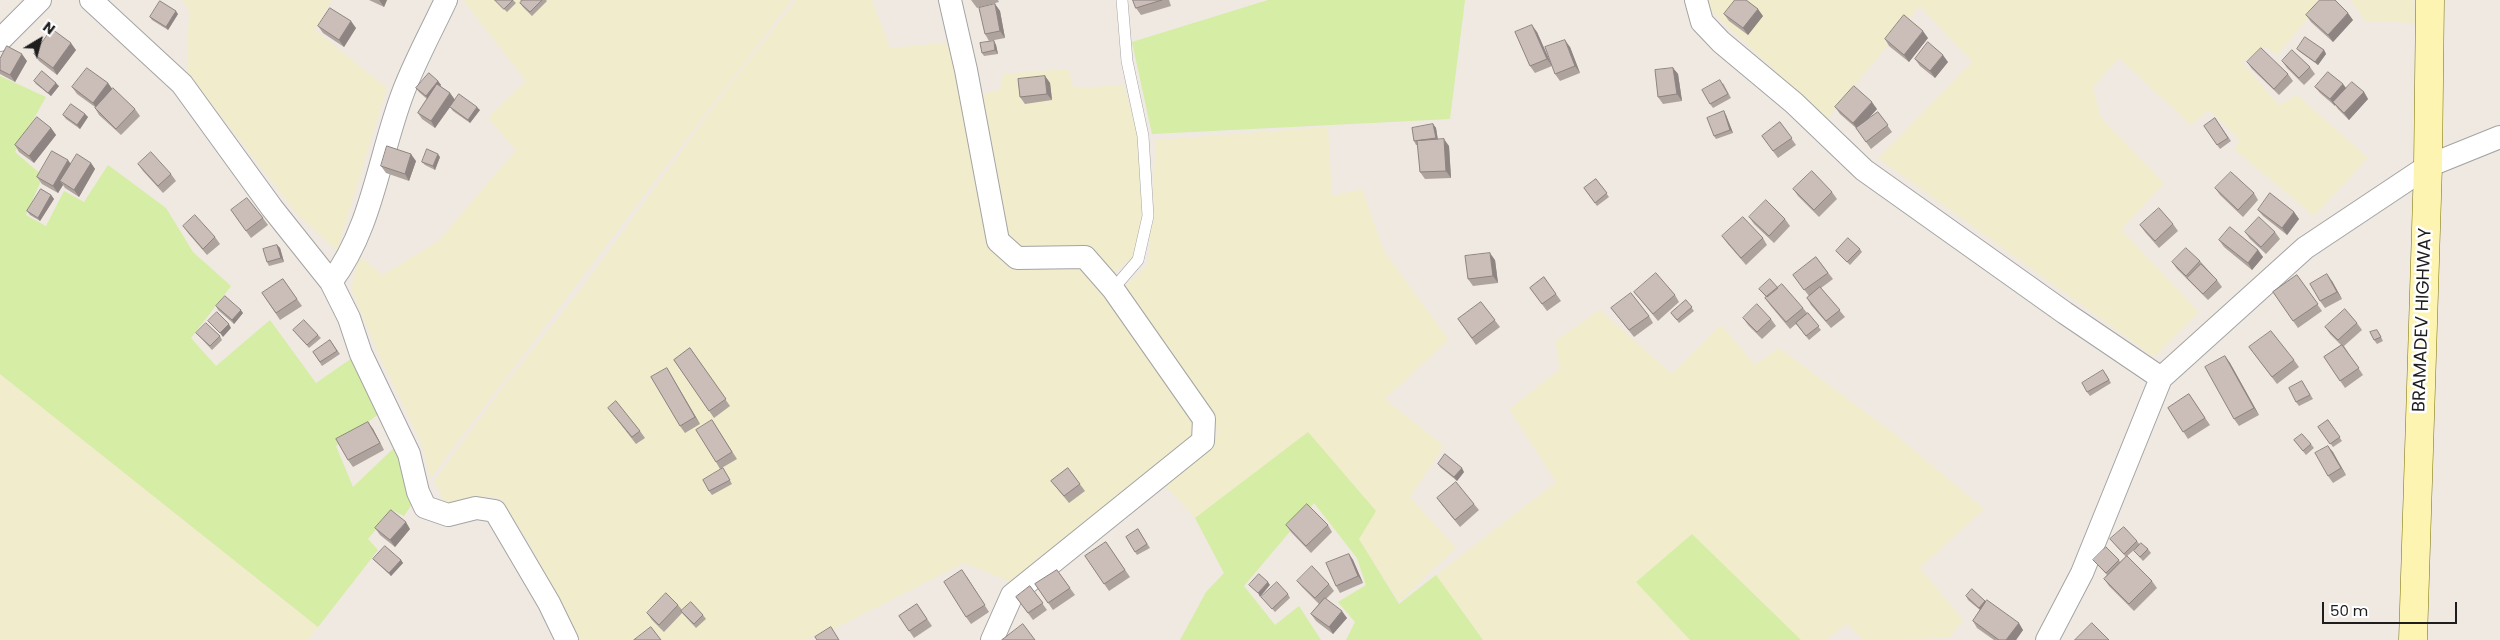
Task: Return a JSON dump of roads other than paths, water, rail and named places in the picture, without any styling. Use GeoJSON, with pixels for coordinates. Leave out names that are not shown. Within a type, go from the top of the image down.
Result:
{"type":"FeatureCollection","features":[{"type":"Feature","properties":{"kind":"street"},"geometry":{"type":"LineString","coordinates":[[0,40],[40,0]]}},
{"type":"Feature","properties":{"kind":"street"},"geometry":{"type":"LineString","coordinates":[[92,0],[182,84],[272,208],[331,282],[349,318],[361,354],[409,454],[418,492],[425,507],[448,514],[476,508],[495,511],[549,603],[567,640]]}},
{"type":"Feature","properties":{"kind":"street"},"geometry":{"type":"LineString","coordinates":[[331,282],[340,271],[365,220],[404,90],[446,0]]}},
{"type":"Feature","properties":{"kind":"street"},"geometry":{"type":"LineString","coordinates":[[950,0],[966,70],[998,241],[1017,258],[1084,257],[1113,289],[1204,419],[1203,441],[1012,595],[992,640]]}},
{"type":"Feature","properties":{"kind":"street"},"geometry":{"type":"LineString","coordinates":[[1696,0],[1702,22],[1721,42],[1794,103],[1864,170],[2065,313],[2161,378]]}},
{"type":"Feature","properties":{"kind":"street","name":"BRAMADEV HIGHWAY"},"geometry":{"type":"LineString","coordinates":[[2413,640],[2428,166],[2430,0]]}},
{"type":"Feature","properties":{"kind":"street"},"geometry":{"type":"LineString","coordinates":[[2047,640],[2082,572],[2161,378],[2305,248],[2428,166],[2500,137]]}},
{"type":"Feature","properties":{"kind":"lane"},"geometry":{"type":"LineString","coordinates":[[1113,289],[1138,260],[1148,216],[1144,136],[1127,61],[1122,0]]}}]}
